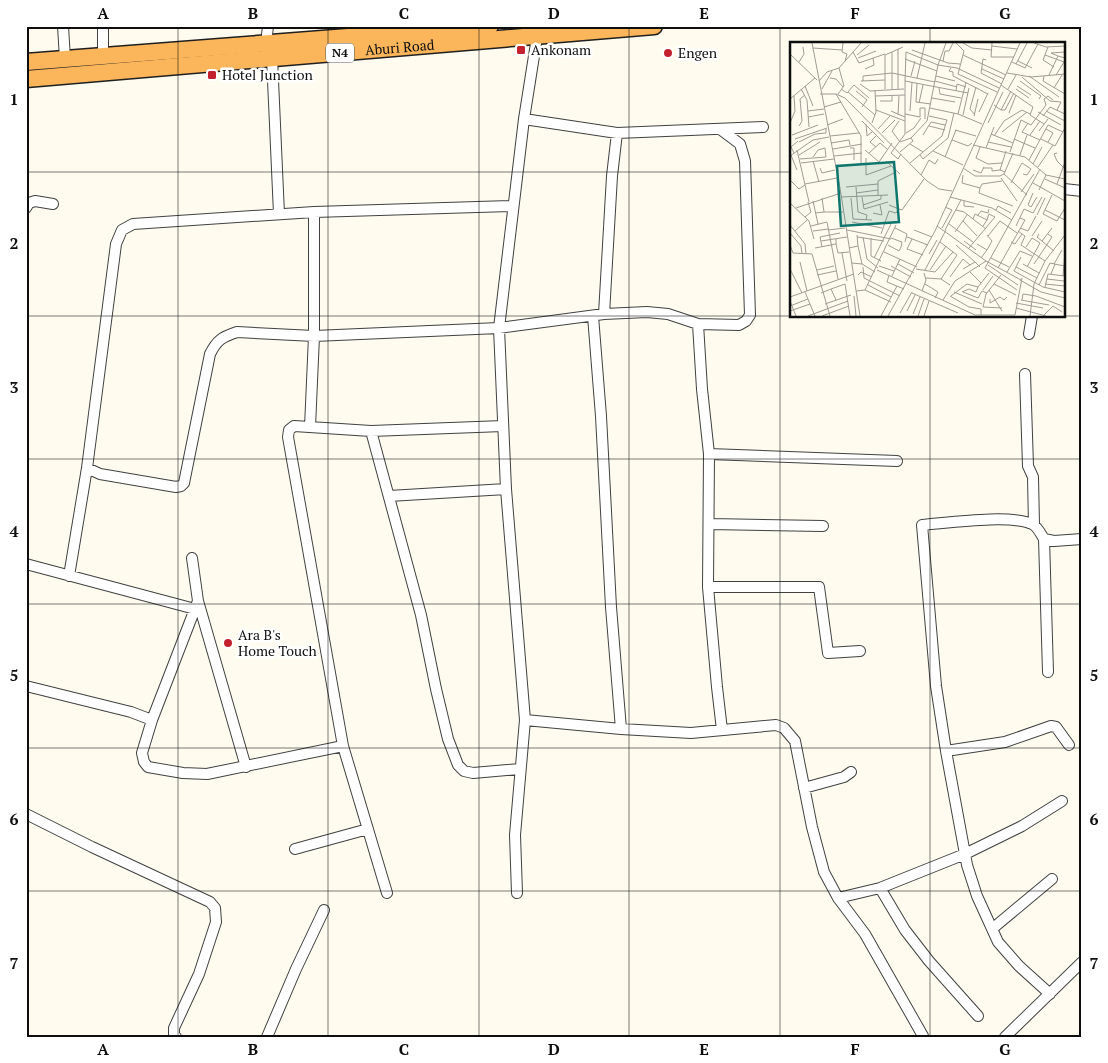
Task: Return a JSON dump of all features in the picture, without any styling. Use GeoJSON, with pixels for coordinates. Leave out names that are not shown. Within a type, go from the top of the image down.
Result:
{"type":"FeatureCollection","features":[{"type":"Feature","properties":{"kind":"highway","name":"Aburi Road"},"geometry":{"type":"LineString","coordinates":[[26,79],[490,26]]}},
{"type":"Feature","properties":{"kind":"highway","name":"Aburi Road"},"geometry":{"type":"LineString","coordinates":[[26,62],[103,55],[269,51],[537,37],[610,28],[654,26]]}},
{"type":"Feature","properties":{"kind":"street"},"geometry":{"type":"LineString","coordinates":[[63,26],[65,59]]}},
{"type":"Feature","properties":{"kind":"street"},"geometry":{"type":"LineString","coordinates":[[103,26],[103,55]]}},
{"type":"Feature","properties":{"kind":"street"},"geometry":{"type":"LineString","coordinates":[[268,26],[280,214]]}},
{"type":"Feature","properties":{"kind":"street"},"geometry":{"type":"LineString","coordinates":[[517,893],[515,835],[525,720],[506,490],[499,328],[524,120],[537,37]]}},
{"type":"Feature","properties":{"kind":"street"},"geometry":{"type":"LineString","coordinates":[[524,120],[617,133],[763,127]]}},
{"type":"Feature","properties":{"kind":"street"},"geometry":{"type":"LineString","coordinates":[[87,468],[100,474],[176,488],[181,486],[184,483],[210,354],[216,342],[225,336],[237,332],[314,336],[499,328],[604,314],[647,312],[668,314],[698,324],[739,325],[746,321],[750,315],[745,160],[740,144],[720,129]]}},
{"type":"Feature","properties":{"kind":"street"},"geometry":{"type":"LineString","coordinates":[[604,314],[612,176],[617,133]]}},
{"type":"Feature","properties":{"kind":"street"},"geometry":{"type":"LineString","coordinates":[[1066,189],[1082,190]]}},
{"type":"Feature","properties":{"kind":"street"},"geometry":{"type":"LineString","coordinates":[[26,208],[29,203],[34,201],[53,204]]}},
{"type":"Feature","properties":{"kind":"street"},"geometry":{"type":"LineString","coordinates":[[69,576],[87,468],[116,244],[122,230],[133,224],[280,214],[513,206]]}},
{"type":"Feature","properties":{"kind":"street"},"geometry":{"type":"LineString","coordinates":[[310,427],[314,336],[314,212]]}},
{"type":"Feature","properties":{"kind":"street"},"geometry":{"type":"LineString","coordinates":[[593,316],[601,416],[611,607],[621,729]]}},
{"type":"Feature","properties":{"kind":"street"},"geometry":{"type":"LineString","coordinates":[[1029,334],[1032,318]]}},
{"type":"Feature","properties":{"kind":"street"},"geometry":{"type":"LineString","coordinates":[[698,324],[709,454],[710,524],[708,587],[722,730]]}},
{"type":"Feature","properties":{"kind":"street"},"geometry":{"type":"LineString","coordinates":[[1024,374],[1028,466],[1033,477],[1034,525],[1044,539],[1048,672]]}},
{"type":"Feature","properties":{"kind":"street"},"geometry":{"type":"LineString","coordinates":[[387,893],[343,746],[288,437],[289,430],[294,426],[371,431],[503,426]]}},
{"type":"Feature","properties":{"kind":"street"},"geometry":{"type":"LineString","coordinates":[[371,431],[421,615],[448,739],[458,765],[464,771],[473,774],[520,769]]}},
{"type":"Feature","properties":{"kind":"street"},"geometry":{"type":"LineString","coordinates":[[709,454],[897,461]]}},
{"type":"Feature","properties":{"kind":"street"},"geometry":{"type":"LineString","coordinates":[[389,496],[506,490]]}},
{"type":"Feature","properties":{"kind":"street"},"geometry":{"type":"LineString","coordinates":[[1034,525],[1019,520],[971,521],[922,526],[936,686],[967,865],[977,896],[998,942],[1018,966],[1050,994]]}},
{"type":"Feature","properties":{"kind":"street"},"geometry":{"type":"LineString","coordinates":[[710,524],[823,526]]}},
{"type":"Feature","properties":{"kind":"street"},"geometry":{"type":"LineString","coordinates":[[1044,539],[1054,541],[1082,539]]}},
{"type":"Feature","properties":{"kind":"street"},"geometry":{"type":"LineString","coordinates":[[192,558],[196,605],[246,766]]}},
{"type":"Feature","properties":{"kind":"street"},"geometry":{"type":"LineString","coordinates":[[26,564],[69,576],[196,605]]}},
{"type":"Feature","properties":{"kind":"street"},"geometry":{"type":"LineString","coordinates":[[708,587],[819,587],[828,653],[860,651]]}},
{"type":"Feature","properties":{"kind":"street"},"geometry":{"type":"LineString","coordinates":[[196,605],[152,720],[142,753],[144,762],[148,767],[183,773],[207,774],[343,746]]}},
{"type":"Feature","properties":{"kind":"street"},"geometry":{"type":"LineString","coordinates":[[26,686],[131,712],[152,720]]}},
{"type":"Feature","properties":{"kind":"street"},"geometry":{"type":"LineString","coordinates":[[525,720],[691,733],[776,725],[784,728],[795,741],[812,827],[824,872],[838,898],[865,934],[923,1036]]}},
{"type":"Feature","properties":{"kind":"street"},"geometry":{"type":"LineString","coordinates":[[946,751],[1005,742],[1051,726],[1056,727],[1070,745]]}},
{"type":"Feature","properties":{"kind":"street"},"geometry":{"type":"LineString","coordinates":[[804,788],[844,777],[850,772]]}},
{"type":"Feature","properties":{"kind":"street"},"geometry":{"type":"LineString","coordinates":[[838,898],[880,888],[965,854],[1022,826],[1062,801]]}},
{"type":"Feature","properties":{"kind":"street"},"geometry":{"type":"LineString","coordinates":[[26,814],[210,902],[215,908],[216,922],[196,985],[174,1028],[176,1037]]}},
{"type":"Feature","properties":{"kind":"street"},"geometry":{"type":"LineString","coordinates":[[296,849],[368,828]]}},
{"type":"Feature","properties":{"kind":"street"},"geometry":{"type":"LineString","coordinates":[[992,929],[1052,879]]}},
{"type":"Feature","properties":{"kind":"street"},"geometry":{"type":"LineString","coordinates":[[880,888],[905,930],[929,961],[978,1016]]}},
{"type":"Feature","properties":{"kind":"street"},"geometry":{"type":"LineString","coordinates":[[267,1037],[324,910]]}},
{"type":"Feature","properties":{"kind":"street"},"geometry":{"type":"LineString","coordinates":[[1005,1037],[1081,965]]}},
{"type":"Feature","properties":{"kind":"place","name":"Ankonam"},"geometry":{"type":"Point","coordinates":[521,50]}},
{"type":"Feature","properties":{"kind":"place","name":"Engen"},"geometry":{"type":"Point","coordinates":[668,53]}},
{"type":"Feature","properties":{"kind":"place","name":"Hotel Junction"},"geometry":{"type":"Point","coordinates":[212,75]}},
{"type":"Feature","properties":{"kind":"place","name":"Ara B's Home Touch"},"geometry":{"type":"Point","coordinates":[228,643]}}]}
